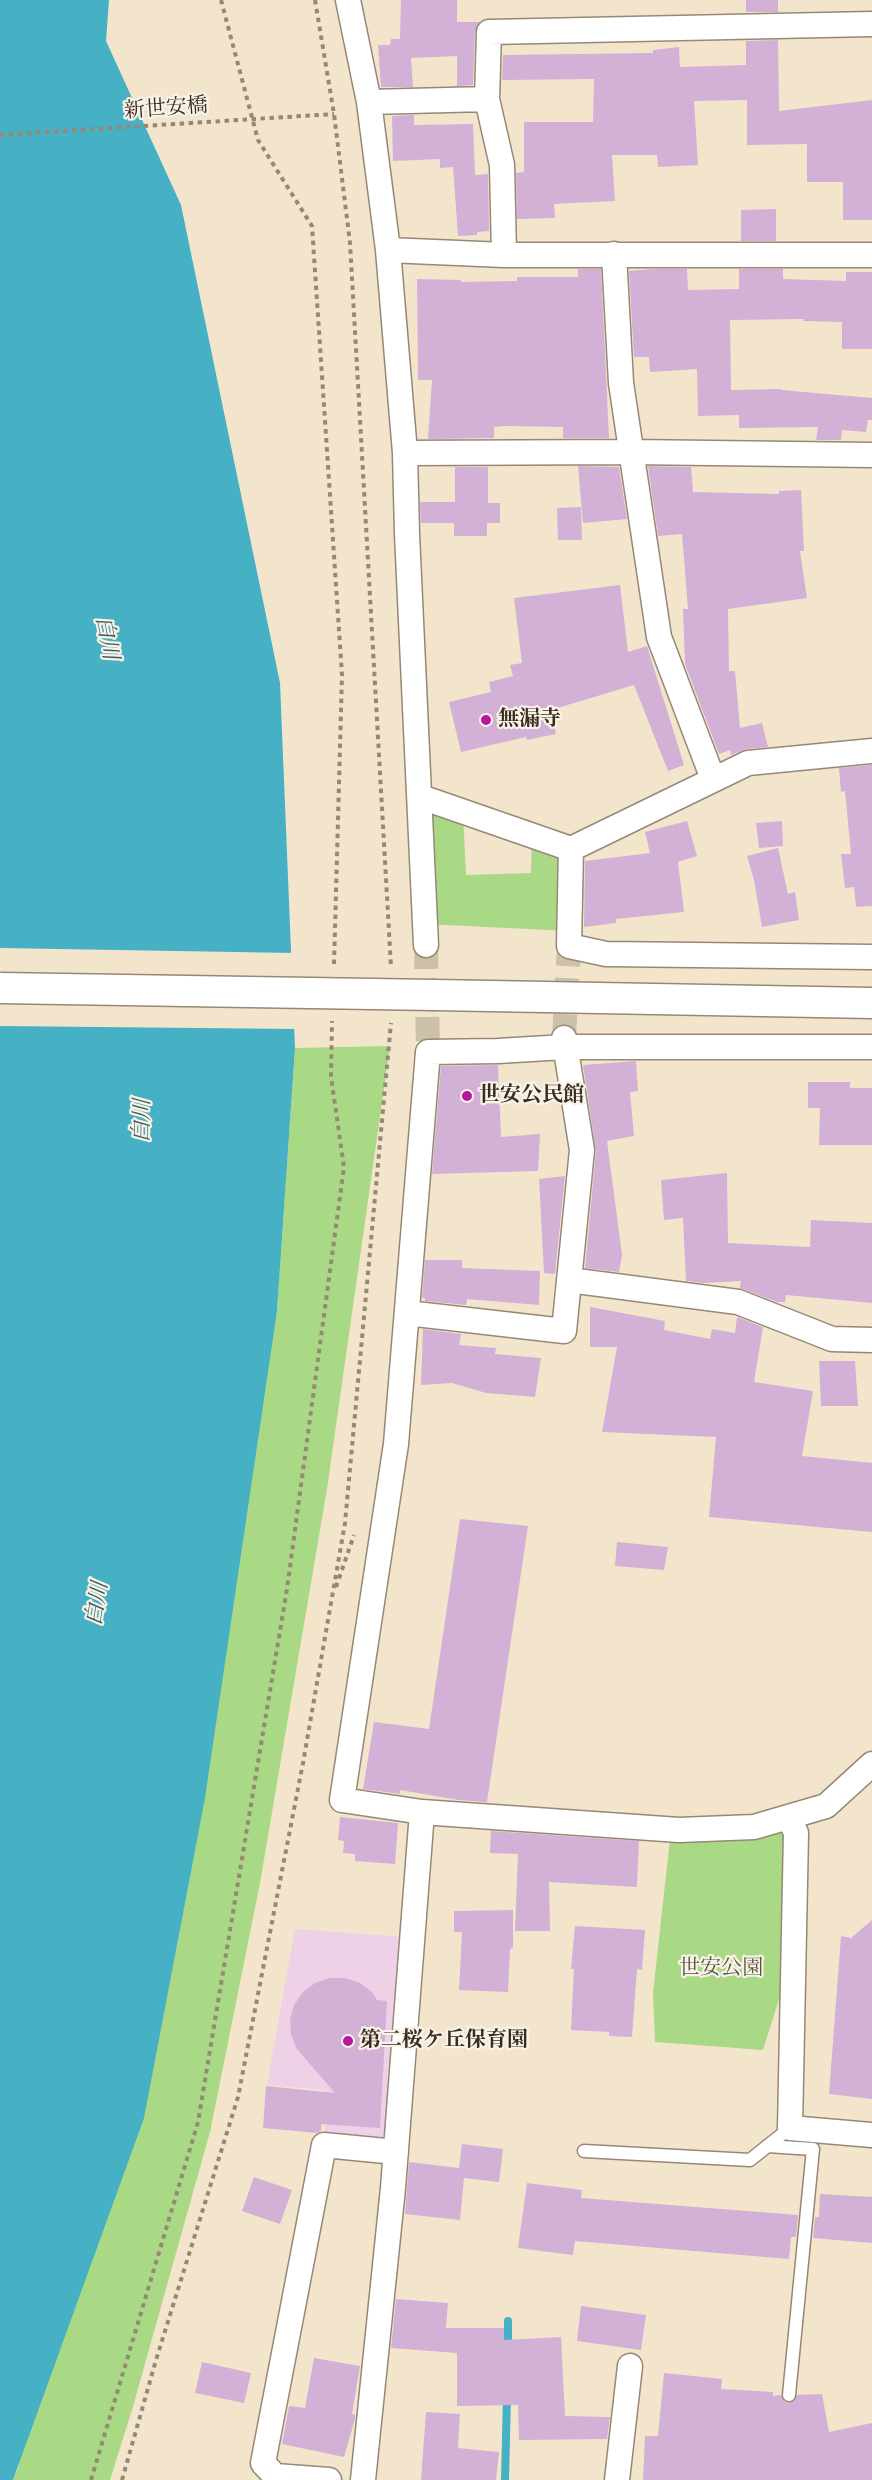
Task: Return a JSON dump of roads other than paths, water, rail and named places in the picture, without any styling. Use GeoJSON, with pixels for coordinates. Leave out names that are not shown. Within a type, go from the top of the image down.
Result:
{"type":"FeatureCollection","features":[{"type":"Feature","properties":{"kind":"street"},"geometry":{"type":"LineString","coordinates":[[348,0],[369,102],[388,249],[405,453],[426,945]]}},
{"type":"Feature","properties":{"kind":"street"},"geometry":{"type":"LineString","coordinates":[[504,255],[502,165],[488,99],[489,32],[872,24]]}},
{"type":"Feature","properties":{"kind":"street"},"geometry":{"type":"LineString","coordinates":[[369,102],[488,99]]}},
{"type":"Feature","properties":{"kind":"street"},"geometry":{"type":"LineString","coordinates":[[388,249],[504,255],[872,255]]}},
{"type":"Feature","properties":{"kind":"street"},"geometry":{"type":"LineString","coordinates":[[614,254],[621,383],[659,637],[713,779]]}},
{"type":"Feature","properties":{"kind":"street"},"geometry":{"type":"LineString","coordinates":[[405,453],[631,452],[872,455]]}},
{"type":"Feature","properties":{"kind":"street"},"geometry":{"type":"LineString","coordinates":[[420,797],[571,849],[748,763],[872,751]]}},
{"type":"Feature","properties":{"kind":"street"},"geometry":{"type":"LineString","coordinates":[[571,849],[569,946],[606,954],[872,957]]}},
{"type":"Feature","properties":{"kind":"street"},"geometry":{"type":"LineString","coordinates":[[0,988],[872,1002]]}},
{"type":"Feature","properties":{"kind":"street"},"geometry":{"type":"LineString","coordinates":[[872,1047],[565,1042],[498,1052],[428,1053],[396,1444],[342,1800],[422,1812],[679,1830],[754,1827],[826,1806],[872,1764]]}},
{"type":"Feature","properties":{"kind":"street"},"geometry":{"type":"LineString","coordinates":[[407,1313],[564,1331],[582,1150],[565,1042]]}},
{"type":"Feature","properties":{"kind":"street"},"geometry":{"type":"LineString","coordinates":[[569,1280],[738,1302],[831,1339],[872,1340]]}},
{"type":"Feature","properties":{"kind":"street"},"geometry":{"type":"LineString","coordinates":[[363,2480],[396,2152],[422,1812]]}},
{"type":"Feature","properties":{"kind":"street"},"geometry":{"type":"LineString","coordinates":[[789,1817],[796,1833],[790,2128],[872,2135]]}},
{"type":"Feature","properties":{"kind":"street"},"geometry":{"type":"LineString","coordinates":[[329,2480],[275,2476],[263,2463],[324,2145],[396,2152]]}},
{"type":"Feature","properties":{"kind":"street"},"geometry":{"type":"LineString","coordinates":[[617,2480],[630,2366]]}},
{"type":"Feature","properties":{"kind":"lane"},"geometry":{"type":"LineString","coordinates":[[584,2151],[750,2160],[790,2128]]}},
{"type":"Feature","properties":{"kind":"lane"},"geometry":{"type":"LineString","coordinates":[[767,2146],[813,2149],[789,2395]]}},
{"type":"Feature","properties":{"kind":"water","name":"白川"},"geometry":{"type":"Polygon","coordinates":[[[0,0],[109,0],[106,41],[181,205],[280,683],[295,1048],[277,1311],[205,1798],[144,2118],[13,2480],[0,2480],[0,0]]]}},
{"type":"Feature","properties":{"kind":"waterway"},"geometry":{"type":"LineString","coordinates":[[508,2321],[508,2351]]}},
{"type":"Feature","properties":{"kind":"waterway"},"geometry":{"type":"LineString","coordinates":[[505,2480],[507,2396]]}},
{"type":"Feature","properties":{"kind":"tunnel"},"geometry":{"type":"LineString","coordinates":[[426,945],[428,1052]]}},
{"type":"Feature","properties":{"kind":"tunnel"},"geometry":{"type":"LineString","coordinates":[[564,1038],[569,946]]}},
{"type":"Feature","properties":{"kind":"place","name":"無漏寺"},"geometry":{"type":"Point","coordinates":[486,720]}},
{"type":"Feature","properties":{"kind":"place","name":"世安公民館"},"geometry":{"type":"Point","coordinates":[467,1096]}},
{"type":"Feature","properties":{"kind":"place","name":"第二桜ケ丘保育園"},"geometry":{"type":"Point","coordinates":[348,2041]}},
{"type":"Feature","properties":{"kind":"park label","name":"世安公園"},"geometry":{"type":"Point","coordinates":[721,1969]}}]}
